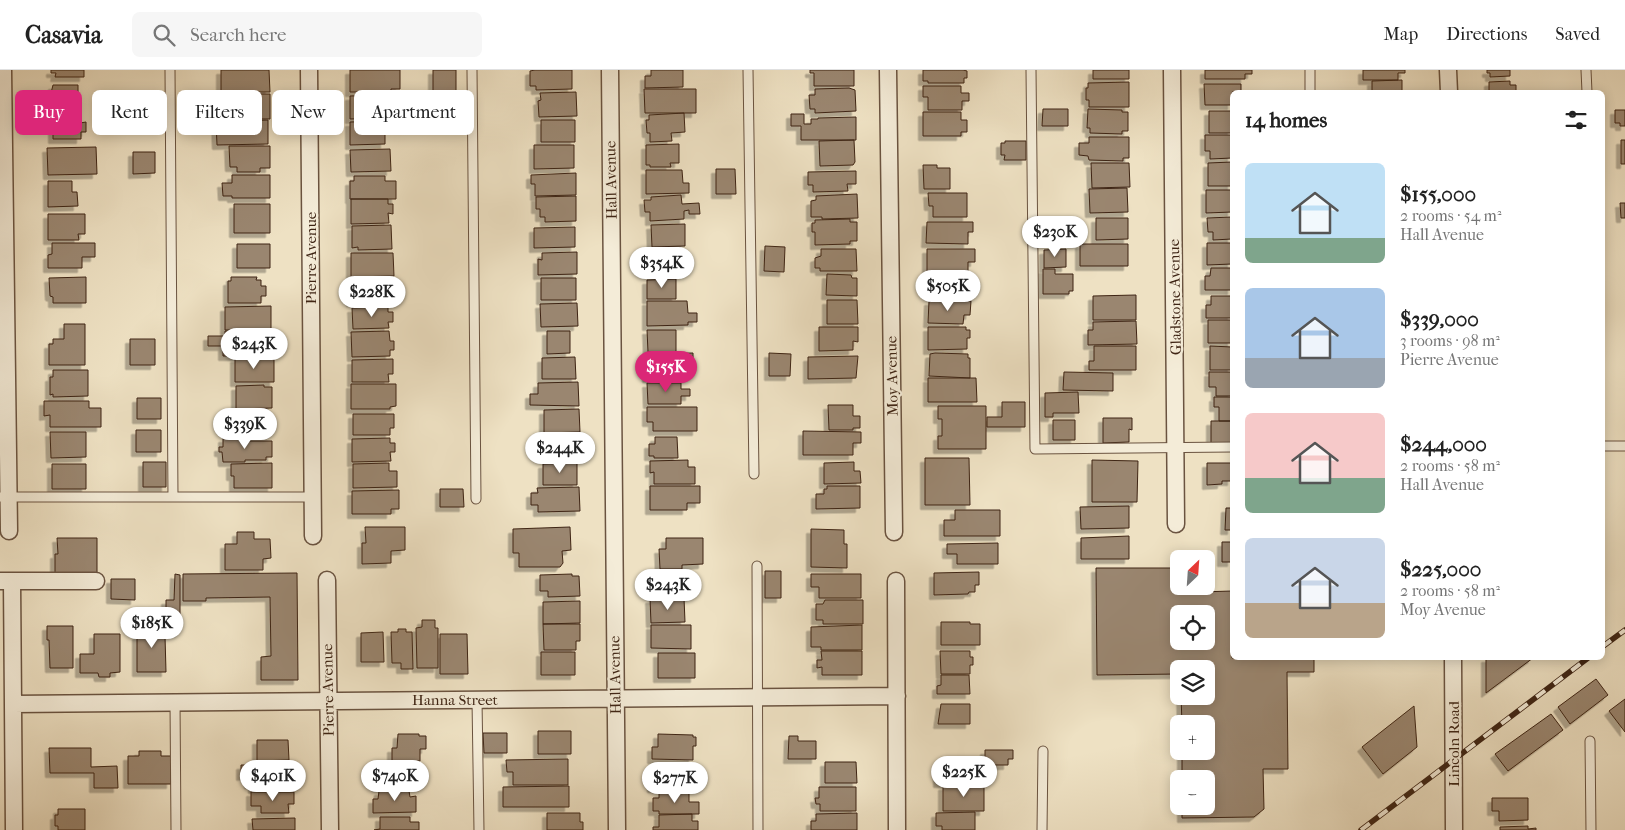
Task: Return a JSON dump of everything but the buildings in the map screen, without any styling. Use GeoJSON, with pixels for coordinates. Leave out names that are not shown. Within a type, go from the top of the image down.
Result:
{"type":"FeatureCollection","features":[{"type":"Feature","properties":{"kind":"street"},"geometry":{"type":"LineString","coordinates":[[3,70],[4,497],[9,531]]}},
{"type":"Feature","properties":{"kind":"street","name":"Pierre Avenue"},"geometry":{"type":"LineString","coordinates":[[309,70],[313,536]]}},
{"type":"Feature","properties":{"kind":"street","name":"Hall Avenue"},"geometry":{"type":"LineString","coordinates":[[610,70],[617,830]]}},
{"type":"Feature","properties":{"kind":"street","name":"Moy Avenue"},"geometry":{"type":"LineString","coordinates":[[888,70],[894,532]]}},
{"type":"Feature","properties":{"kind":"street","name":"Gladstone Avenue"},"geometry":{"type":"LineString","coordinates":[[1172,70],[1176,524]]}},
{"type":"Feature","properties":{"kind":"street"},"geometry":{"type":"LineString","coordinates":[[1448,70],[1449,90]]}},
{"type":"Feature","properties":{"kind":"street","name":"Pierre Avenue"},"geometry":{"type":"LineString","coordinates":[[327,580],[330,830]]}},
{"type":"Feature","properties":{"kind":"street"},"geometry":{"type":"LineString","coordinates":[[896,580],[897,830]]}},
{"type":"Feature","properties":{"kind":"street"},"geometry":{"type":"LineString","coordinates":[[14,830],[13,704],[6,581],[96,581]]}},
{"type":"Feature","properties":{"kind":"street","name":"Lincoln Road"},"geometry":{"type":"LineString","coordinates":[[1453,660],[1454,830]]}},
{"type":"Feature","properties":{"kind":"street","name":"Hanna Street"},"geometry":{"type":"LineString","coordinates":[[13,704],[897,696]]}},
{"type":"Feature","properties":{"kind":"lane"},"geometry":{"type":"LineString","coordinates":[[170,70],[173,497]]}},
{"type":"Feature","properties":{"kind":"lane"},"geometry":{"type":"LineString","coordinates":[[472,70],[476,499]]}},
{"type":"Feature","properties":{"kind":"lane"},"geometry":{"type":"LineString","coordinates":[[748,70],[754,474]]}},
{"type":"Feature","properties":{"kind":"lane"},"geometry":{"type":"LineString","coordinates":[[1031,70],[1035,449],[1230,447]]}},
{"type":"Feature","properties":{"kind":"lane"},"geometry":{"type":"LineString","coordinates":[[1310,70],[1310,90]]}},
{"type":"Feature","properties":{"kind":"lane"},"geometry":{"type":"LineString","coordinates":[[1586,70],[1586,90]]}},
{"type":"Feature","properties":{"kind":"lane"},"geometry":{"type":"LineString","coordinates":[[1605,446],[1625,446]]}},
{"type":"Feature","properties":{"kind":"lane"},"geometry":{"type":"LineString","coordinates":[[4,497],[312,496]]}},
{"type":"Feature","properties":{"kind":"lane"},"geometry":{"type":"LineString","coordinates":[[757,566],[758,830]]}},
{"type":"Feature","properties":{"kind":"lane"},"geometry":{"type":"LineString","coordinates":[[478,700],[479,830]]}},
{"type":"Feature","properties":{"kind":"lane"},"geometry":{"type":"LineString","coordinates":[[175,702],[176,830]]}},
{"type":"Feature","properties":{"kind":"lane"},"geometry":{"type":"LineString","coordinates":[[1590,741],[1591,830]]}},
{"type":"Feature","properties":{"kind":"lane"},"geometry":{"type":"LineString","coordinates":[[1042,751],[1042,830]]}},
{"type":"Feature","properties":{"kind":"railway"},"geometry":{"type":"LineString","coordinates":[[1605,645],[1625,630]]}},
{"type":"Feature","properties":{"kind":"railway"},"geometry":{"type":"LineString","coordinates":[[1361,830],[1585,660]]}}]}
